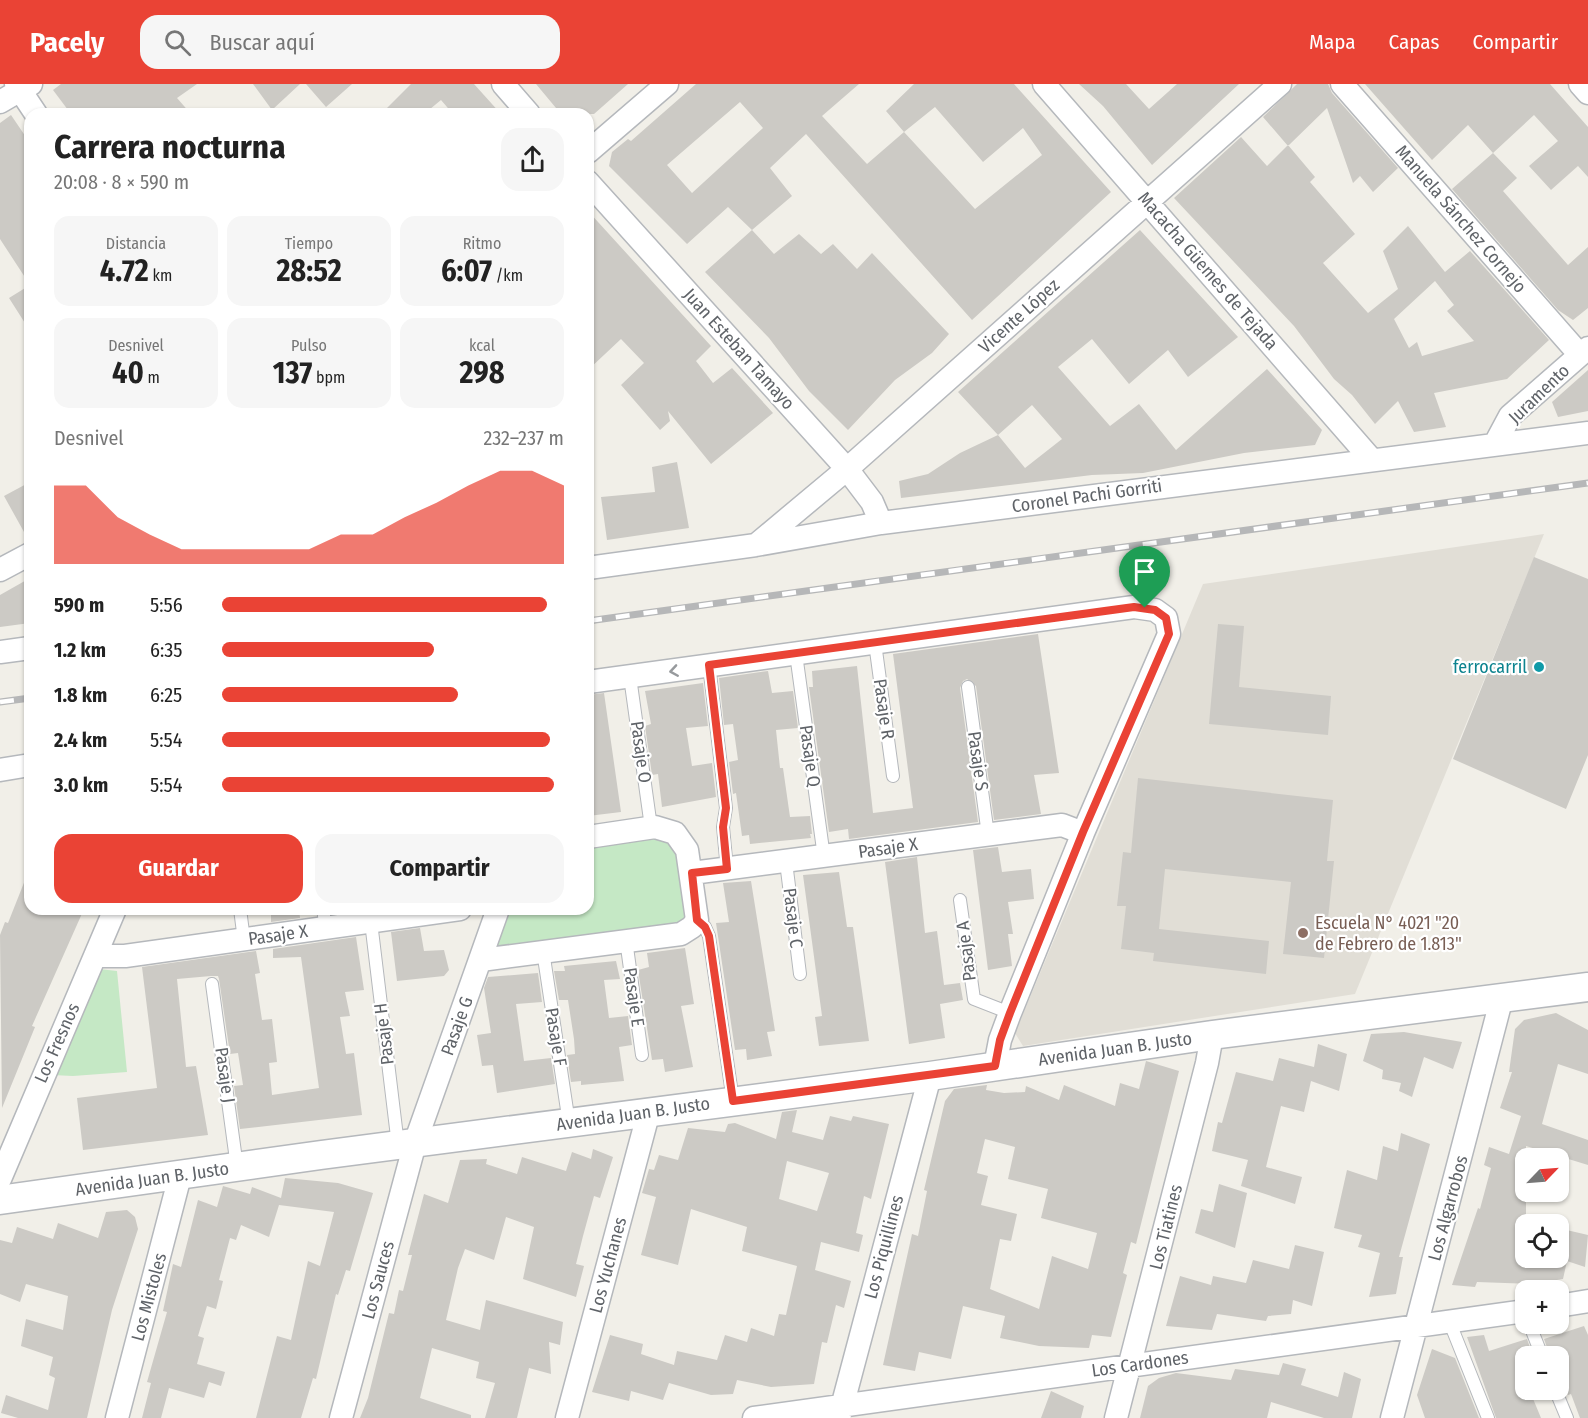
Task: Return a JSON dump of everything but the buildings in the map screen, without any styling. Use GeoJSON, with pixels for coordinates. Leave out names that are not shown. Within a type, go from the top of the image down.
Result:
{"type":"FeatureCollection","features":[{"type":"Feature","properties":{"kind":"street"},"geometry":{"type":"LineString","coordinates":[[503,84],[524,108]]}},
{"type":"Feature","properties":{"kind":"street"},"geometry":{"type":"LineString","coordinates":[[594,147],[667,84]]}},
{"type":"Feature","properties":{"kind":"street","name":"Macacha Güemes de Tejada"},"geometry":{"type":"LineString","coordinates":[[1044,84],[1371,459]]}},
{"type":"Feature","properties":{"kind":"street","name":"Vicente López"},"geometry":{"type":"LineString","coordinates":[[756,545],[847,469],[1280,84]]}},
{"type":"Feature","properties":{"kind":"street","name":"Manuela Sánchez Cornejo"},"geometry":{"type":"LineString","coordinates":[[1342,84],[1584,351]]}},
{"type":"Feature","properties":{"kind":"street"},"geometry":{"type":"LineString","coordinates":[[1580,84],[1588,93]]}},
{"type":"Feature","properties":{"kind":"street"},"geometry":{"type":"LineString","coordinates":[[0,102],[22,86],[33,108]]}},
{"type":"Feature","properties":{"kind":"street","name":"Juan Esteban Tamayo"},"geometry":{"type":"LineString","coordinates":[[594,189],[847,469],[872,502],[881,524]]}},
{"type":"Feature","properties":{"kind":"street","name":"Juramento"},"geometry":{"type":"LineString","coordinates":[[1496,444],[1510,416],[1584,351]]}},
{"type":"Feature","properties":{"kind":"street","name":"Coronel Pachi Gorriti"},"geometry":{"type":"LineString","coordinates":[[594,567],[756,545],[881,524],[1371,459],[1588,433]]}},
{"type":"Feature","properties":{"kind":"street"},"geometry":{"type":"LineString","coordinates":[[0,570],[24,557]]}},
{"type":"Feature","properties":{"kind":"street"},"geometry":{"type":"LineString","coordinates":[[594,681],[1134,607],[1155,610],[1166,618],[1169,634],[1083,832],[1010,1013],[1000,1040],[995,1066]]}},
{"type":"Feature","properties":{"kind":"street"},"geometry":{"type":"LineString","coordinates":[[0,652],[24,649]]}},
{"type":"Feature","properties":{"kind":"street"},"geometry":{"type":"LineString","coordinates":[[0,770],[24,766]]}},
{"type":"Feature","properties":{"kind":"street","name":"Pasaje X"},"geometry":{"type":"LineString","coordinates":[[692,873],[1062,825],[1083,832]]}},
{"type":"Feature","properties":{"kind":"street"},"geometry":{"type":"LineString","coordinates":[[481,960],[681,934],[692,927],[697,920],[692,873],[682,841],[666,828],[651,827],[594,836]]}},
{"type":"Feature","properties":{"kind":"street","name":"Los Fresnos"},"geometry":{"type":"LineString","coordinates":[[0,1179],[112,915]]}},
{"type":"Feature","properties":{"kind":"street","name":"Pasaje X"},"geometry":{"type":"LineString","coordinates":[[95,956],[125,956],[244,940],[324,919],[371,922],[401,915]]}},
{"type":"Feature","properties":{"kind":"street","name":"Pasaje G"},"geometry":{"type":"LineString","coordinates":[[406,1144],[481,960],[496,915]]}},
{"type":"Feature","properties":{"kind":"street","name":"Avenida Juan B. Justo"},"geometry":{"type":"LineString","coordinates":[[0,1200],[649,1111],[930,1076],[1212,1035],[1588,987]]}},
{"type":"Feature","properties":{"kind":"street","name":"Los Algarrobos"},"geometry":{"type":"LineString","coordinates":[[1392,1418],[1502,997]]}},
{"type":"Feature","properties":{"kind":"street","name":"Los Tiatines"},"geometry":{"type":"LineString","coordinates":[[1116,1418],[1208,1063],[1212,1035]]}},
{"type":"Feature","properties":{"kind":"street","name":"Los Piquillines"},"geometry":{"type":"LineString","coordinates":[[840,1413],[930,1076]]}},
{"type":"Feature","properties":{"kind":"street","name":"Los Yuchanes"},"geometry":{"type":"LineString","coordinates":[[567,1418],[649,1111]]}},
{"type":"Feature","properties":{"kind":"street","name":"Los Sauces"},"geometry":{"type":"LineString","coordinates":[[341,1418],[406,1144]]}},
{"type":"Feature","properties":{"kind":"street","name":"Los Mistoles"},"geometry":{"type":"LineString","coordinates":[[117,1418],[180,1176]]}},
{"type":"Feature","properties":{"kind":"street"},"geometry":{"type":"LineString","coordinates":[[1569,1304],[1588,1301]]}},
{"type":"Feature","properties":{"kind":"street","name":"Los Cardones"},"geometry":{"type":"LineString","coordinates":[[754,1418],[840,1413],[1130,1365],[1515,1313]]}},
{"type":"Feature","properties":{"kind":"lane","name":"Pasaje R"},"geometry":{"type":"LineString","coordinates":[[875,643],[893,776]]}},
{"type":"Feature","properties":{"kind":"lane","name":"Pasaje Q"},"geometry":{"type":"LineString","coordinates":[[796,654],[824,857]]}},
{"type":"Feature","properties":{"kind":"lane"},"geometry":{"type":"LineString","coordinates":[[709,665],[726,808],[723,827],[727,869]]}},
{"type":"Feature","properties":{"kind":"lane","name":"Pasaje O"},"geometry":{"type":"LineString","coordinates":[[630,677],[651,827]]}},
{"type":"Feature","properties":{"kind":"lane","name":"Pasaje S"},"geometry":{"type":"LineString","coordinates":[[968,687],[988,835]]}},
{"type":"Feature","properties":{"kind":"lane","name":"Pasaje C"},"geometry":{"type":"LineString","coordinates":[[786,862],[800,974]]}},
{"type":"Feature","properties":{"kind":"lane","name":"Pasaje A"},"geometry":{"type":"LineString","coordinates":[[960,900],[970,989],[974,999],[1010,1013]]}},
{"type":"Feature","properties":{"kind":"lane"},"geometry":{"type":"LineString","coordinates":[[241,915],[244,940]]}},
{"type":"Feature","properties":{"kind":"lane"},"geometry":{"type":"LineString","coordinates":[[697,920],[705,927],[709,936],[733,1101]]}},
{"type":"Feature","properties":{"kind":"lane","name":"Pasaje H"},"geometry":{"type":"LineString","coordinates":[[371,922],[406,1144]]}},
{"type":"Feature","properties":{"kind":"lane","name":"Pasaje E"},"geometry":{"type":"LineString","coordinates":[[626,940],[642,1055]]}},
{"type":"Feature","properties":{"kind":"lane","name":"Pasaje F"},"geometry":{"type":"LineString","coordinates":[[543,951],[569,1123]]}},
{"type":"Feature","properties":{"kind":"lane","name":"Pasaje J"},"geometry":{"type":"LineString","coordinates":[[212,984],[237,1167]]}},
{"type":"Feature","properties":{"kind":"lane"},"geometry":{"type":"LineString","coordinates":[[1450,1323],[1488,1418]]}},
{"type":"Feature","properties":{"kind":"lane"},"geometry":{"type":"LineString","coordinates":[[1560,1400],[1567,1418]]}},
{"type":"Feature","properties":{"kind":"shaded area"},"geometry":{"type":"Polygon","coordinates":[[[1544,534],[1355,994],[1023,1046],[1015,1033],[1203,584],[1544,534]]]}},
{"type":"Feature","properties":{"kind":"green space"},"geometry":{"type":"Polygon","coordinates":[[[675,833],[697,920],[481,960],[496,915],[594,915],[594,837],[675,833]]]}},
{"type":"Feature","properties":{"kind":"green space"},"geometry":{"type":"Polygon","coordinates":[[[99,969],[117,971],[127,1072],[73,1076],[52,1075],[99,969]]]}},
{"type":"Feature","properties":{"kind":"railway"},"geometry":{"type":"LineString","coordinates":[[594,620],[1588,483]]}},
{"type":"Feature","properties":{"kind":"railway"},"geometry":{"type":"LineString","coordinates":[[0,702],[24,699]]}},
{"type":"Feature","properties":{"kind":"place","name":"ferrocarril"},"geometry":{"type":"Point","coordinates":[1539,667]}},
{"type":"Feature","properties":{"kind":"place","name":"Escuela N° 4021 \"20 de Febrero de 1.813\""},"geometry":{"type":"Point","coordinates":[1303,933]}},
{"type":"Feature","properties":{"kind":"route"},"geometry":{"type":"LineString","coordinates":[[1134,607],[1145,608],[1155,610],[1166,618],[1169,634],[1083,832],[1010,1013],[1000,1040],[995,1066],[733,1101],[709,936],[705,927],[697,920],[692,873],[727,869],[723,827],[726,808],[709,665],[1134,607]]}}]}
